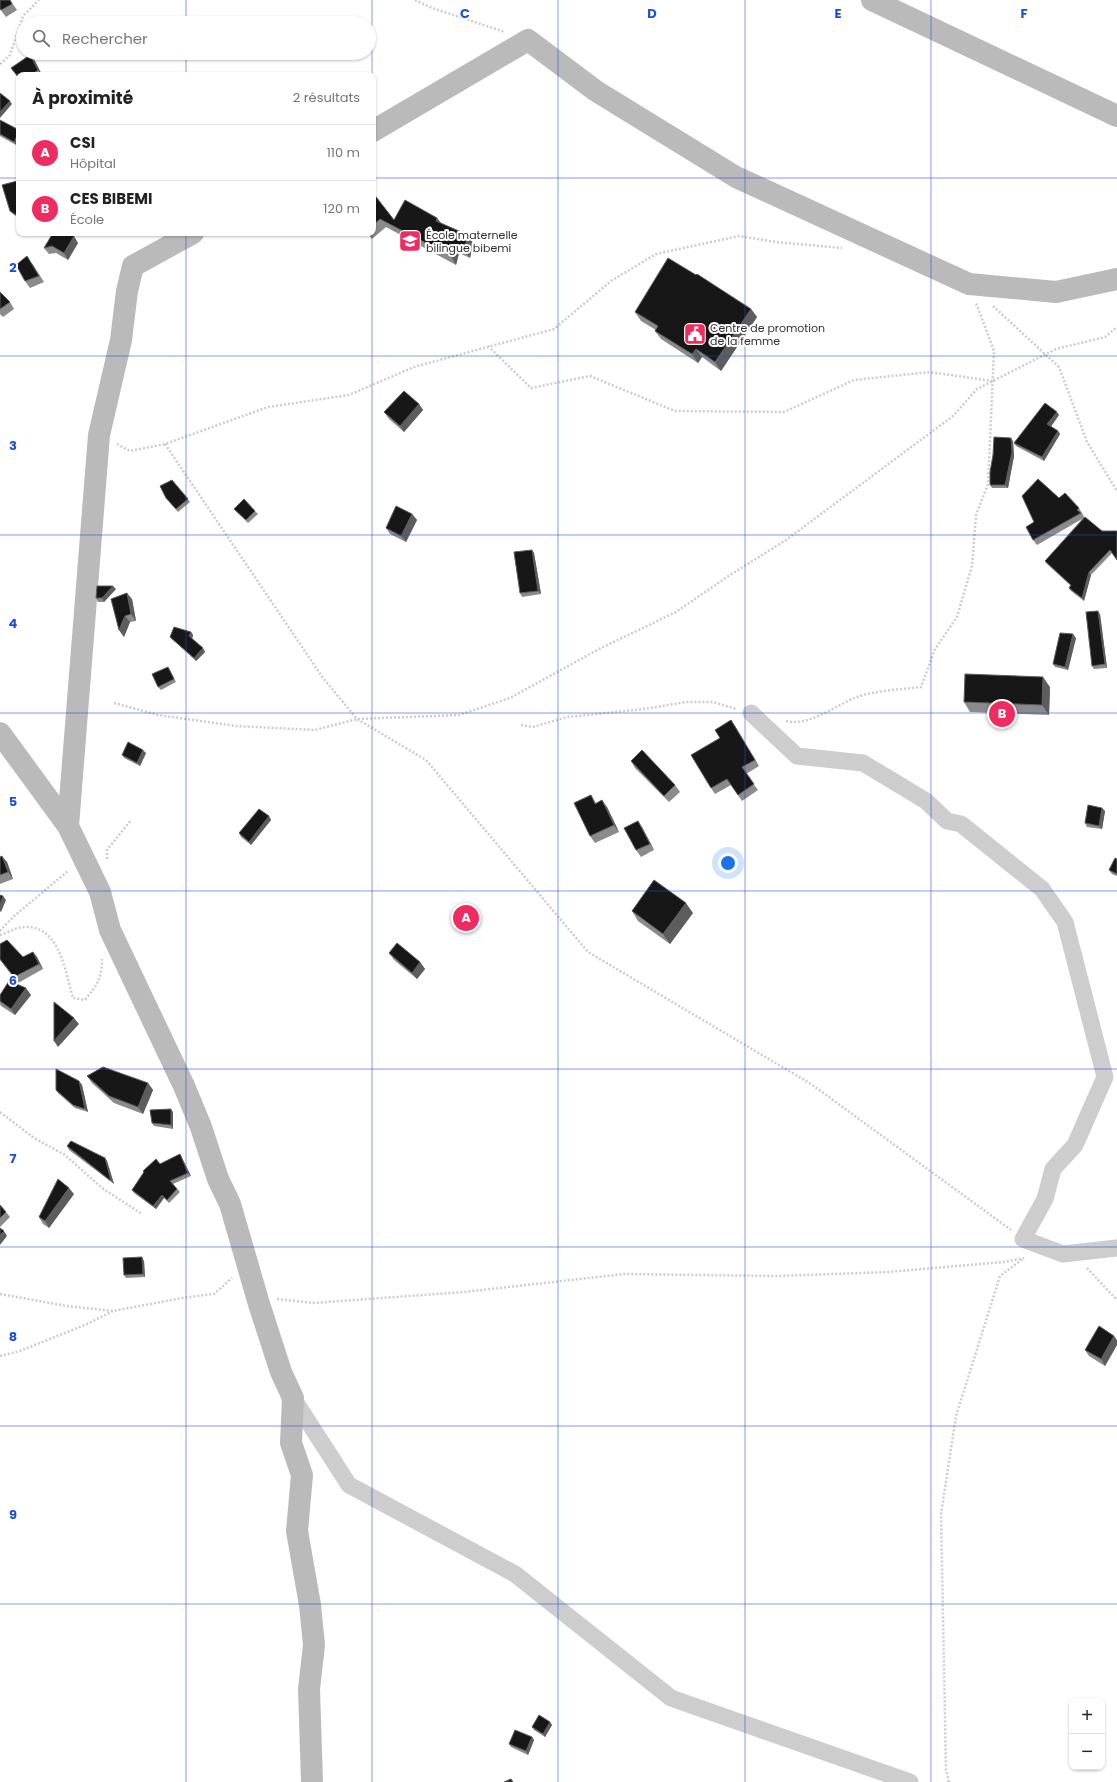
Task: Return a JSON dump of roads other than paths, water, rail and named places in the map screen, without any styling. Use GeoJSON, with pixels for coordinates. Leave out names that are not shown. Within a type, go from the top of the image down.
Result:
{"type":"FeatureCollection","features":[{"type":"Feature","properties":{"kind":"main road"},"geometry":{"type":"LineString","coordinates":[[872,0],[1117,116]]}},
{"type":"Feature","properties":{"kind":"main road"},"geometry":{"type":"LineString","coordinates":[[376,129],[528,40],[596,91],[736,177],[969,284],[1056,292],[1117,279]]}},
{"type":"Feature","properties":{"kind":"main road"},"geometry":{"type":"LineString","coordinates":[[68,826],[99,435],[120,340],[127,291],[133,266],[188,236]]}},
{"type":"Feature","properties":{"kind":"main road"},"geometry":{"type":"LineString","coordinates":[[0,733],[68,826],[100,892],[110,930],[181,1079],[201,1127],[218,1179],[230,1204],[258,1304],[281,1372],[293,1398],[291,1443],[302,1475],[297,1532],[310,1605],[314,1645],[309,1689],[312,1782]]}},
{"type":"Feature","properties":{"kind":"street"},"geometry":{"type":"LineString","coordinates":[[751,713],[797,756],[863,763],[926,801],[946,821],[961,824],[1042,889],[1065,922],[1105,1077],[1075,1145],[1052,1169],[1045,1199],[1024,1239],[1063,1254],[1117,1248]]}},
{"type":"Feature","properties":{"kind":"street"},"geometry":{"type":"LineString","coordinates":[[293,1398],[349,1485],[515,1574],[671,1698],[910,1782]]}},
{"type":"Feature","properties":{"kind":"place","name":"École maternelle bilingue bibemi"},"geometry":{"type":"Point","coordinates":[410,241]}},
{"type":"Feature","properties":{"kind":"place","name":"Centre de promotion de la femme"},"geometry":{"type":"Point","coordinates":[695,334]}},
{"type":"Feature","properties":{"kind":"place","name":"CES BIBEMI"},"geometry":{"type":"Point","coordinates":[1002,714]}},
{"type":"Feature","properties":{"kind":"place","name":"CSI"},"geometry":{"type":"Point","coordinates":[466,918]}}]}
